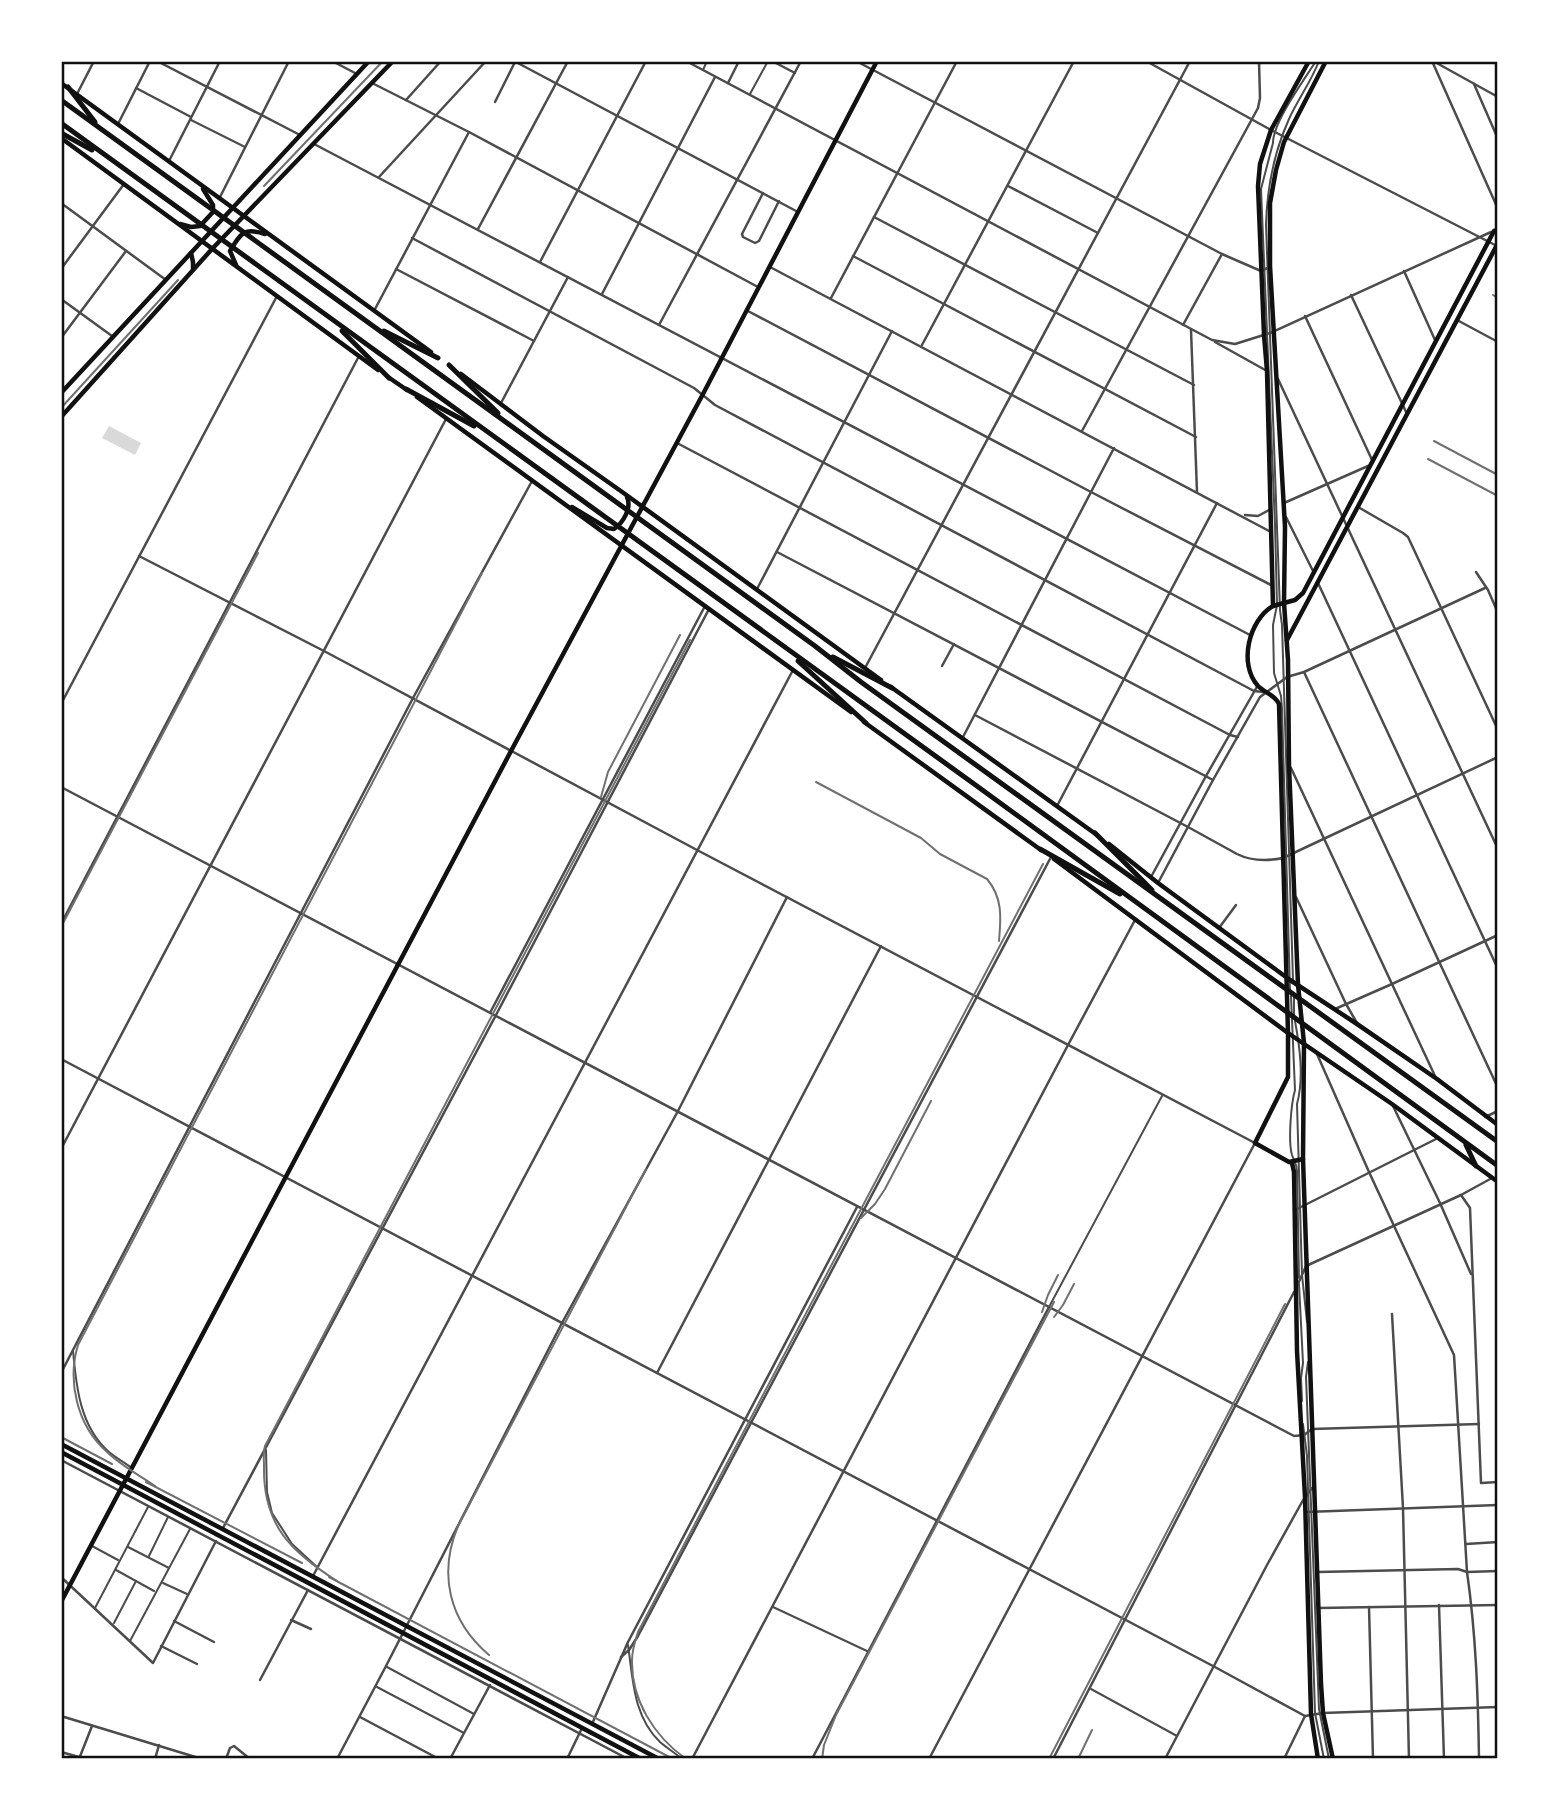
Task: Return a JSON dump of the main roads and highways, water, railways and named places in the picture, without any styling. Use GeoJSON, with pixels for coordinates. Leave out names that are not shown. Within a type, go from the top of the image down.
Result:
{"type":"FeatureCollection","features":[{"type":"Feature","properties":{"kind":"highway"},"geometry":{"type":"LineString","coordinates":[[68,88],[99,127]]}},
{"type":"Feature","properties":{"kind":"highway"},"geometry":{"type":"LineString","coordinates":[[61,100],[1172,908],[1498,1140]]}},
{"type":"Feature","properties":{"kind":"highway"},"geometry":{"type":"LineString","coordinates":[[61,123],[1498,1166]]}},
{"type":"Feature","properties":{"kind":"highway"},"geometry":{"type":"LineString","coordinates":[[61,133],[111,160]]}},
{"type":"Feature","properties":{"kind":"highway"},"geometry":{"type":"LineString","coordinates":[[330,319],[389,378]]}},
{"type":"Feature","properties":{"kind":"highway"},"geometry":{"type":"LineString","coordinates":[[370,324],[438,358]]}},
{"type":"Feature","properties":{"kind":"highway"},"geometry":{"type":"LineString","coordinates":[[449,365],[519,431]]}},
{"type":"Feature","properties":{"kind":"highway"},"geometry":{"type":"LineString","coordinates":[[406,389],[492,436]]}},
{"type":"Feature","properties":{"kind":"highway"},"geometry":{"type":"LineString","coordinates":[[777,642],[866,723]]}},
{"type":"Feature","properties":{"kind":"highway"},"geometry":{"type":"LineString","coordinates":[[815,646],[892,688]]}},
{"type":"Feature","properties":{"kind":"highway"},"geometry":{"type":"LineString","coordinates":[[1094,833],[1172,908]]}},
{"type":"Feature","properties":{"kind":"highway"},"geometry":{"type":"LineString","coordinates":[[1040,849],[1136,902]]}},
{"type":"Feature","properties":{"kind":"highway"},"geometry":{"type":"LineString","coordinates":[[1465,1142],[1476,1166]]}},
{"type":"Feature","properties":{"kind":"main road"},"geometry":{"type":"LineString","coordinates":[[61,393],[232,209],[244,202],[300,135],[369,61]]}},
{"type":"Feature","properties":{"kind":"main road"},"geometry":{"type":"LineString","coordinates":[[61,417],[212,249],[393,61]]}},
{"type":"Feature","properties":{"kind":"main road"},"geometry":{"type":"LineString","coordinates":[[61,1602],[877,61]]}},
{"type":"Feature","properties":{"kind":"main road"},"geometry":{"type":"LineString","coordinates":[[1298,1161],[1255,1143],[1288,1077],[1294,894],[1288,856],[1289,765],[1285,679],[1287,640],[1273,586],[1267,370],[1269,333],[1258,186],[1263,150],[1310,61]]}},
{"type":"Feature","properties":{"kind":"main road"},"geometry":{"type":"LineString","coordinates":[[1279,604],[1285,514],[1276,377],[1269,333],[1266,269],[1270,203],[1284,136],[1326,61]]}},
{"type":"Feature","properties":{"kind":"main road"},"geometry":{"type":"LineString","coordinates":[[61,83],[501,403],[542,436],[1057,806],[1292,981],[1437,1079],[1498,1125]]}},
{"type":"Feature","properties":{"kind":"main road"},"geometry":{"type":"LineString","coordinates":[[61,138],[1498,1182]]}},
{"type":"Feature","properties":{"kind":"main road"},"geometry":{"type":"LineString","coordinates":[[176,222],[200,226],[213,212],[213,205],[201,186]]}},
{"type":"Feature","properties":{"kind":"main road"},"geometry":{"type":"LineString","coordinates":[[244,202],[253,207]]}},
{"type":"Feature","properties":{"kind":"main road"},"geometry":{"type":"LineString","coordinates":[[1318,1759],[1306,1266],[1298,1161],[1304,1043],[1292,981],[1279,704],[1276,698],[1253,678],[1249,660],[1251,636],[1263,613],[1301,596],[1496,230]]}},
{"type":"Feature","properties":{"kind":"main road"},"geometry":{"type":"LineString","coordinates":[[237,267],[230,251],[245,231],[269,235]]}},
{"type":"Feature","properties":{"kind":"main road"},"geometry":{"type":"LineString","coordinates":[[1287,640],[1497,245]]}},
{"type":"Feature","properties":{"kind":"main road"},"geometry":{"type":"LineString","coordinates":[[191,253],[193,270]]}},
{"type":"Feature","properties":{"kind":"main road"},"geometry":{"type":"LineString","coordinates":[[552,496],[611,529],[617,528],[629,506],[625,494]]}},
{"type":"Feature","properties":{"kind":"main road"},"geometry":{"type":"LineString","coordinates":[[1298,1161],[1294,1172],[1300,1208],[1297,1351],[1310,1512],[1318,1572],[1315,1714],[1331,1759]]}},
{"type":"Feature","properties":{"kind":"main road"},"geometry":{"type":"LineString","coordinates":[[61,1444],[659,1759]]}},
{"type":"Feature","properties":{"kind":"main road"},"geometry":{"type":"LineString","coordinates":[[61,1452],[581,1731],[641,1759]]}},
{"type":"Feature","properties":{"kind":"tram line"},"geometry":{"type":"LineString","coordinates":[[264,186],[383,61]]}},
{"type":"Feature","properties":{"kind":"tram line"},"geometry":{"type":"LineString","coordinates":[[61,408],[178,280]]}},
{"type":"Feature","properties":{"kind":"railway"},"geometry":{"type":"LineString","coordinates":[[1493,295],[1498,298]]}},
{"type":"Feature","properties":{"kind":"railway"},"geometry":{"type":"LineString","coordinates":[[1434,441],[1498,475]]}},
{"type":"Feature","properties":{"kind":"railway"},"geometry":{"type":"LineString","coordinates":[[1428,459],[1498,496]]}},
{"type":"Feature","properties":{"kind":"railway"},"geometry":{"type":"LineString","coordinates":[[61,927],[258,553]]}},
{"type":"Feature","properties":{"kind":"railway"},"geometry":{"type":"LineString","coordinates":[[155,1486],[111,1456],[88,1429],[81,1416],[74,1388],[78,1345],[482,573]]}},
{"type":"Feature","properties":{"kind":"railway"},"geometry":{"type":"LineString","coordinates":[[601,797],[608,772],[680,635]]}},
{"type":"Feature","properties":{"kind":"railway"},"geometry":{"type":"LineString","coordinates":[[337,1581],[293,1547],[275,1521],[265,1487],[265,1446],[690,640]]}},
{"type":"Feature","properties":{"kind":"railway"},"geometry":{"type":"LineString","coordinates":[[816,782],[921,838],[940,854],[987,879],[998,901],[999,941]]}},
{"type":"Feature","properties":{"kind":"railway"},"geometry":{"type":"LineString","coordinates":[[686,1759],[664,1739],[640,1703],[632,1660],[638,1632],[1043,864]]}},
{"type":"Feature","properties":{"kind":"railway"},"geometry":{"type":"LineString","coordinates":[[861,1218],[885,1189],[931,1101]]}},
{"type":"Feature","properties":{"kind":"railway"},"geometry":{"type":"LineString","coordinates":[[489,1655],[475,1642],[456,1612],[448,1579],[452,1544],[458,1526],[646,1169]]}},
{"type":"Feature","properties":{"kind":"railway"},"geometry":{"type":"LineString","coordinates":[[1042,1312],[1058,1275]]}},
{"type":"Feature","properties":{"kind":"railway"},"geometry":{"type":"LineString","coordinates":[[1054,1317],[1074,1284]]}},
{"type":"Feature","properties":{"kind":"railway"},"geometry":{"type":"LineString","coordinates":[[822,1759],[824,1745],[836,1715],[1054,1302]]}},
{"type":"Feature","properties":{"kind":"railway"},"geometry":{"type":"LineString","coordinates":[[1049,1759],[1285,1304]]}},
{"type":"Feature","properties":{"kind":"railway"},"geometry":{"type":"LineString","coordinates":[[61,1437],[112,1464]]}},
{"type":"Feature","properties":{"kind":"railway"},"geometry":{"type":"LineString","coordinates":[[146,1482],[302,1563]]}},
{"type":"Feature","properties":{"kind":"railway"},"geometry":{"type":"LineString","coordinates":[[329,1577],[673,1759]]}},
{"type":"Feature","properties":{"kind":"railway"},"geometry":{"type":"LineString","coordinates":[[1078,1759],[1092,1730]]}}]}
